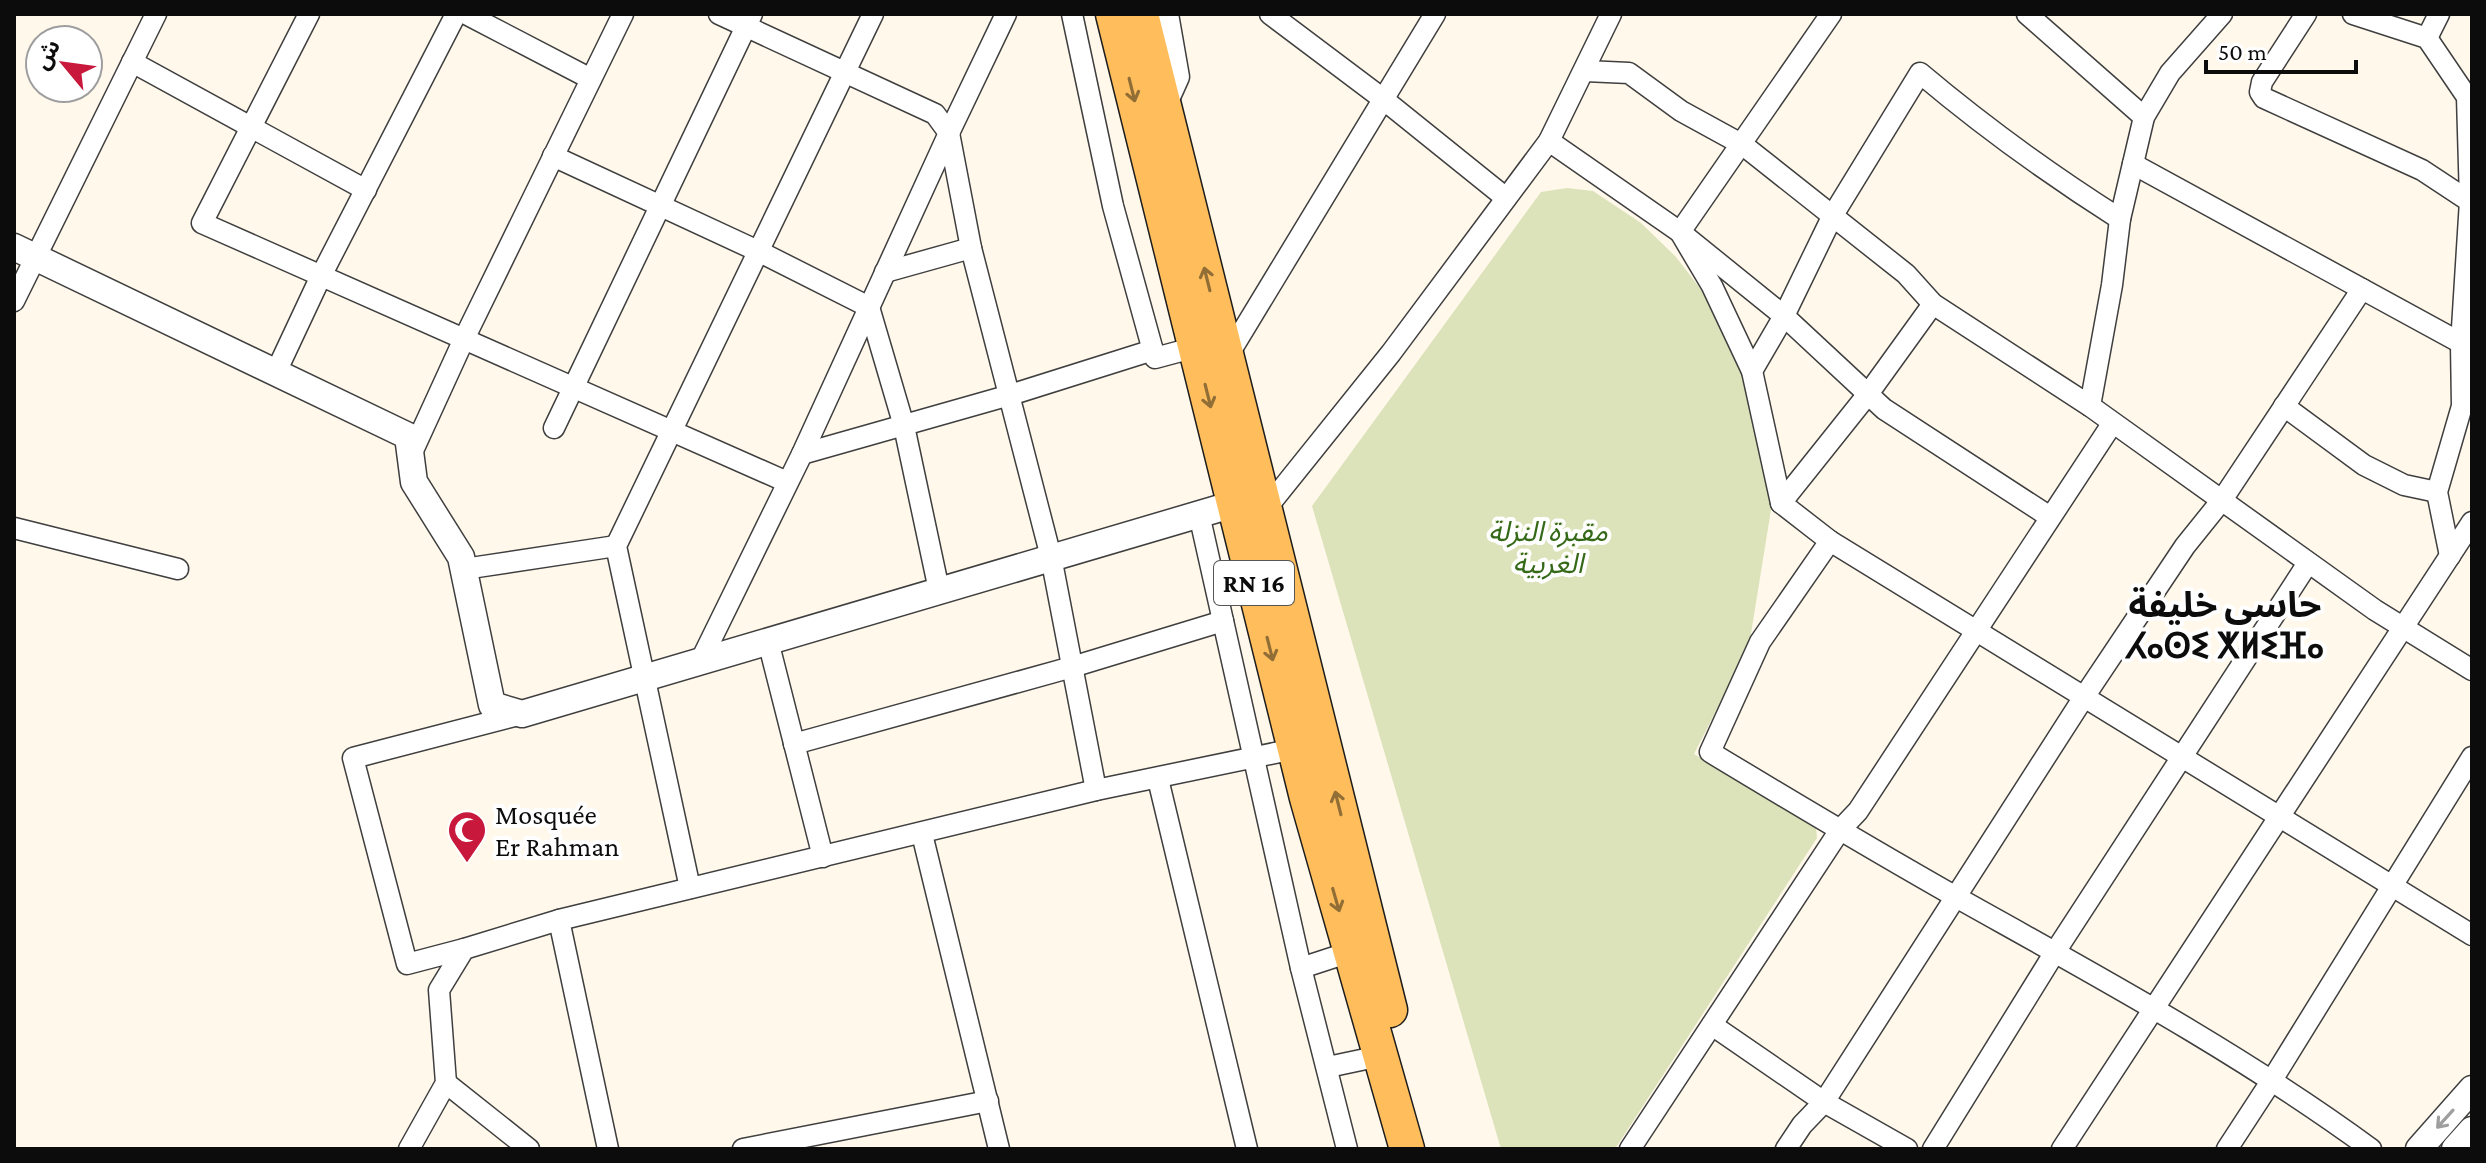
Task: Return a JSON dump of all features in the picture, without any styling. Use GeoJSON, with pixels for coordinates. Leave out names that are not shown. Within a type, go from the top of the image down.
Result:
{"type":"FeatureCollection","features":[{"type":"Feature","properties":{"kind":"main road","name":"RN 16"},"geometry":{"type":"LineString","coordinates":[[1113,14],[1211,352],[1309,746],[1350,952],[1407,1149]]}},
{"type":"Feature","properties":{"kind":"main road","name":"RN 16"},"geometry":{"type":"LineString","coordinates":[[1141,14],[1165,110],[1211,352]]}},
{"type":"Feature","properties":{"kind":"main road","name":"RN 16"},"geometry":{"type":"LineString","coordinates":[[1309,746],[1430,1149]]}},
{"type":"Feature","properties":{"kind":"street"},"geometry":{"type":"LineString","coordinates":[[14,301],[25,252],[156,14]]}},
{"type":"Feature","properties":{"kind":"street"},"geometry":{"type":"LineString","coordinates":[[309,14],[202,223],[787,482]]}},
{"type":"Feature","properties":{"kind":"street"},"geometry":{"type":"LineString","coordinates":[[276,372],[321,276],[456,14]]}},
{"type":"Feature","properties":{"kind":"street"},"geometry":{"type":"LineString","coordinates":[[466,14],[591,79]]}},
{"type":"Feature","properties":{"kind":"street"},"geometry":{"type":"LineString","coordinates":[[410,457],[464,339],[623,14]]}},
{"type":"Feature","properties":{"kind":"street"},"geometry":{"type":"LineString","coordinates":[[719,14],[749,21],[845,73],[935,114],[949,133],[971,248],[1051,557],[1096,790]]}},
{"type":"Feature","properties":{"kind":"street"},"geometry":{"type":"LineString","coordinates":[[690,888],[616,546],[873,14]]}},
{"type":"Feature","properties":{"kind":"street"},"geometry":{"type":"LineString","coordinates":[[701,660],[802,454],[1006,14]]}},
{"type":"Feature","properties":{"kind":"street"},"geometry":{"type":"LineString","coordinates":[[1072,14],[1113,206],[1155,358],[1211,352],[1383,99],[1435,14]]}},
{"type":"Feature","properties":{"kind":"street"},"geometry":{"type":"LineString","coordinates":[[1165,110],[1179,77],[1168,14]]}},
{"type":"Feature","properties":{"kind":"street"},"geometry":{"type":"LineString","coordinates":[[1270,14],[1383,99],[1506,198]]}},
{"type":"Feature","properties":{"kind":"street"},"geometry":{"type":"LineString","coordinates":[[1309,746],[1096,790],[690,888],[559,920],[407,964],[353,758],[522,714],[1199,514],[1250,507],[1391,353],[1549,141],[1611,14]]}},
{"type":"Feature","properties":{"kind":"street"},"geometry":{"type":"LineString","coordinates":[[1680,232],[1831,14]]}},
{"type":"Feature","properties":{"kind":"street"},"geometry":{"type":"LineString","coordinates":[[2027,14],[2144,117]]}},
{"type":"Feature","properties":{"kind":"street"},"geometry":{"type":"LineString","coordinates":[[2090,406],[2112,285],[2120,219],[2144,117],[2170,73],[2222,14]]}},
{"type":"Feature","properties":{"kind":"street"},"geometry":{"type":"LineString","coordinates":[[2306,14],[2262,82],[2260,92],[2264,98],[2422,170],[2471,202]]}},
{"type":"Feature","properties":{"kind":"street"},"geometry":{"type":"LineString","coordinates":[[2353,14],[2427,38],[2470,98],[2471,202],[2462,406],[2437,492],[2450,556]]}},
{"type":"Feature","properties":{"kind":"street"},"geometry":{"type":"LineString","coordinates":[[2427,38],[2439,14]]}},
{"type":"Feature","properties":{"kind":"street"},"geometry":{"type":"LineString","coordinates":[[554,428],[749,21]]}},
{"type":"Feature","properties":{"kind":"street"},"geometry":{"type":"LineString","coordinates":[[132,62],[366,190]]}},
{"type":"Feature","properties":{"kind":"street"},"geometry":{"type":"LineString","coordinates":[[1585,71],[1629,73],[1681,111],[1743,145],[1906,274],[1933,304],[2090,406],[2403,628],[2472,670]]}},
{"type":"Feature","properties":{"kind":"street"},"geometry":{"type":"LineString","coordinates":[[1752,371],[1784,316],[1833,215],[1920,73],[1980,124],[2120,219]]}},
{"type":"Feature","properties":{"kind":"street"},"geometry":{"type":"LineString","coordinates":[[1549,141],[1680,232],[1784,316],[1884,409],[2050,517]]}},
{"type":"Feature","properties":{"kind":"street"},"geometry":{"type":"LineString","coordinates":[[553,156],[662,205],[869,307],[904,426],[939,590]]}},
{"type":"Feature","properties":{"kind":"street"},"geometry":{"type":"LineString","coordinates":[[2133,164],[2467,346]]}},
{"type":"Feature","properties":{"kind":"street"},"geometry":{"type":"LineString","coordinates":[[1680,232],[1712,286],[1752,371],[1781,503],[1830,541],[2472,935]]}},
{"type":"Feature","properties":{"kind":"street"},"geometry":{"type":"LineString","coordinates":[[885,272],[971,248]]}},
{"type":"Feature","properties":{"kind":"street"},"geometry":{"type":"LineString","coordinates":[[25,252],[408,436],[414,482],[461,557],[492,705],[522,714]]}},
{"type":"Feature","properties":{"kind":"street"},"geometry":{"type":"LineString","coordinates":[[1786,1149],[1802,1125],[1824,1102],[2084,697],[2185,546],[2222,500],[2362,289]]}},
{"type":"Feature","properties":{"kind":"street"},"geometry":{"type":"LineString","coordinates":[[1781,503],[1868,394],[1933,304]]}},
{"type":"Feature","properties":{"kind":"street"},"geometry":{"type":"LineString","coordinates":[[802,454],[1010,395],[1153,350]]}},
{"type":"Feature","properties":{"kind":"street"},"geometry":{"type":"LineString","coordinates":[[2284,406],[2364,465],[2404,485],[2437,492]]}},
{"type":"Feature","properties":{"kind":"street"},"geometry":{"type":"LineString","coordinates":[[1630,1149],[1840,830],[1858,811],[2112,424]]}},
{"type":"Feature","properties":{"kind":"street"},"geometry":{"type":"LineString","coordinates":[[1199,514],[1301,968],[1347,1149]]}},
{"type":"Feature","properties":{"kind":"street"},"geometry":{"type":"LineString","coordinates":[[2062,1149],[2472,522]]}},
{"type":"Feature","properties":{"kind":"street"},"geometry":{"type":"LineString","coordinates":[[14,528],[178,569]]}},
{"type":"Feature","properties":{"kind":"street"},"geometry":{"type":"LineString","coordinates":[[1830,541],[1760,642],[1710,752],[2272,1080],[2371,1149]]}},
{"type":"Feature","properties":{"kind":"street"},"geometry":{"type":"LineString","coordinates":[[464,569],[616,546]]}},
{"type":"Feature","properties":{"kind":"street"},"geometry":{"type":"LineString","coordinates":[[1933,1149],[2180,756],[2308,563]]}},
{"type":"Feature","properties":{"kind":"street"},"geometry":{"type":"LineString","coordinates":[[794,744],[1072,667],[1223,621]]}},
{"type":"Feature","properties":{"kind":"street"},"geometry":{"type":"LineString","coordinates":[[768,641],[823,857]]}},
{"type":"Feature","properties":{"kind":"street"},"geometry":{"type":"LineString","coordinates":[[2227,1149],[2472,757]]}},
{"type":"Feature","properties":{"kind":"street"},"geometry":{"type":"LineString","coordinates":[[1158,779],[1247,1149]]}},
{"type":"Feature","properties":{"kind":"street"},"geometry":{"type":"LineString","coordinates":[[922,834],[999,1149]]}},
{"type":"Feature","properties":{"kind":"street"},"geometry":{"type":"LineString","coordinates":[[559,920],[608,1149]]}},
{"type":"Feature","properties":{"kind":"street"},"geometry":{"type":"LineString","coordinates":[[409,1149],[446,1083],[439,990],[464,949]]}},
{"type":"Feature","properties":{"kind":"street"},"geometry":{"type":"LineString","coordinates":[[1301,968],[1350,952]]}},
{"type":"Feature","properties":{"kind":"street"},"geometry":{"type":"LineString","coordinates":[[1712,1025],[1824,1102],[1907,1149]]}},
{"type":"Feature","properties":{"kind":"street"},"geometry":{"type":"LineString","coordinates":[[1328,1067],[1380,1056]]}},
{"type":"Feature","properties":{"kind":"street"},"geometry":{"type":"LineString","coordinates":[[446,1083],[529,1149]]}},
{"type":"Feature","properties":{"kind":"street"},"geometry":{"type":"LineString","coordinates":[[2419,1149],[2472,1089]]}},
{"type":"Feature","properties":{"kind":"street"},"geometry":{"type":"LineString","coordinates":[[743,1149],[988,1101]]}},
{"type":"Feature","properties":{"kind":"street"},"geometry":{"type":"LineString","coordinates":[[2455,1149],[2472,1130]]}},
{"type":"Feature","properties":{"kind":"green space","name":"مقبرة النزلة الغربية"},"geometry":{"type":"Polygon","coordinates":[[[1567,188],[1593,191],[1641,223],[1676,257],[1709,300],[1740,367],[1775,485],[1749,646],[1694,754],[1816,827],[1817,838],[1615,1149],[1501,1149],[1312,506],[1541,192],[1567,188]]]}},
{"type":"Feature","properties":{"kind":"place","name":"Mosquée Er Rahman"},"geometry":{"type":"Point","coordinates":[467,864]}},
{"type":"Feature","properties":{"kind":"district","name":"حاسي خليفة ⵃⴰⵙⵉ ⵅⵍⵉⴼⴰ"},"geometry":{"type":"Point","coordinates":[2225,624]}}]}
